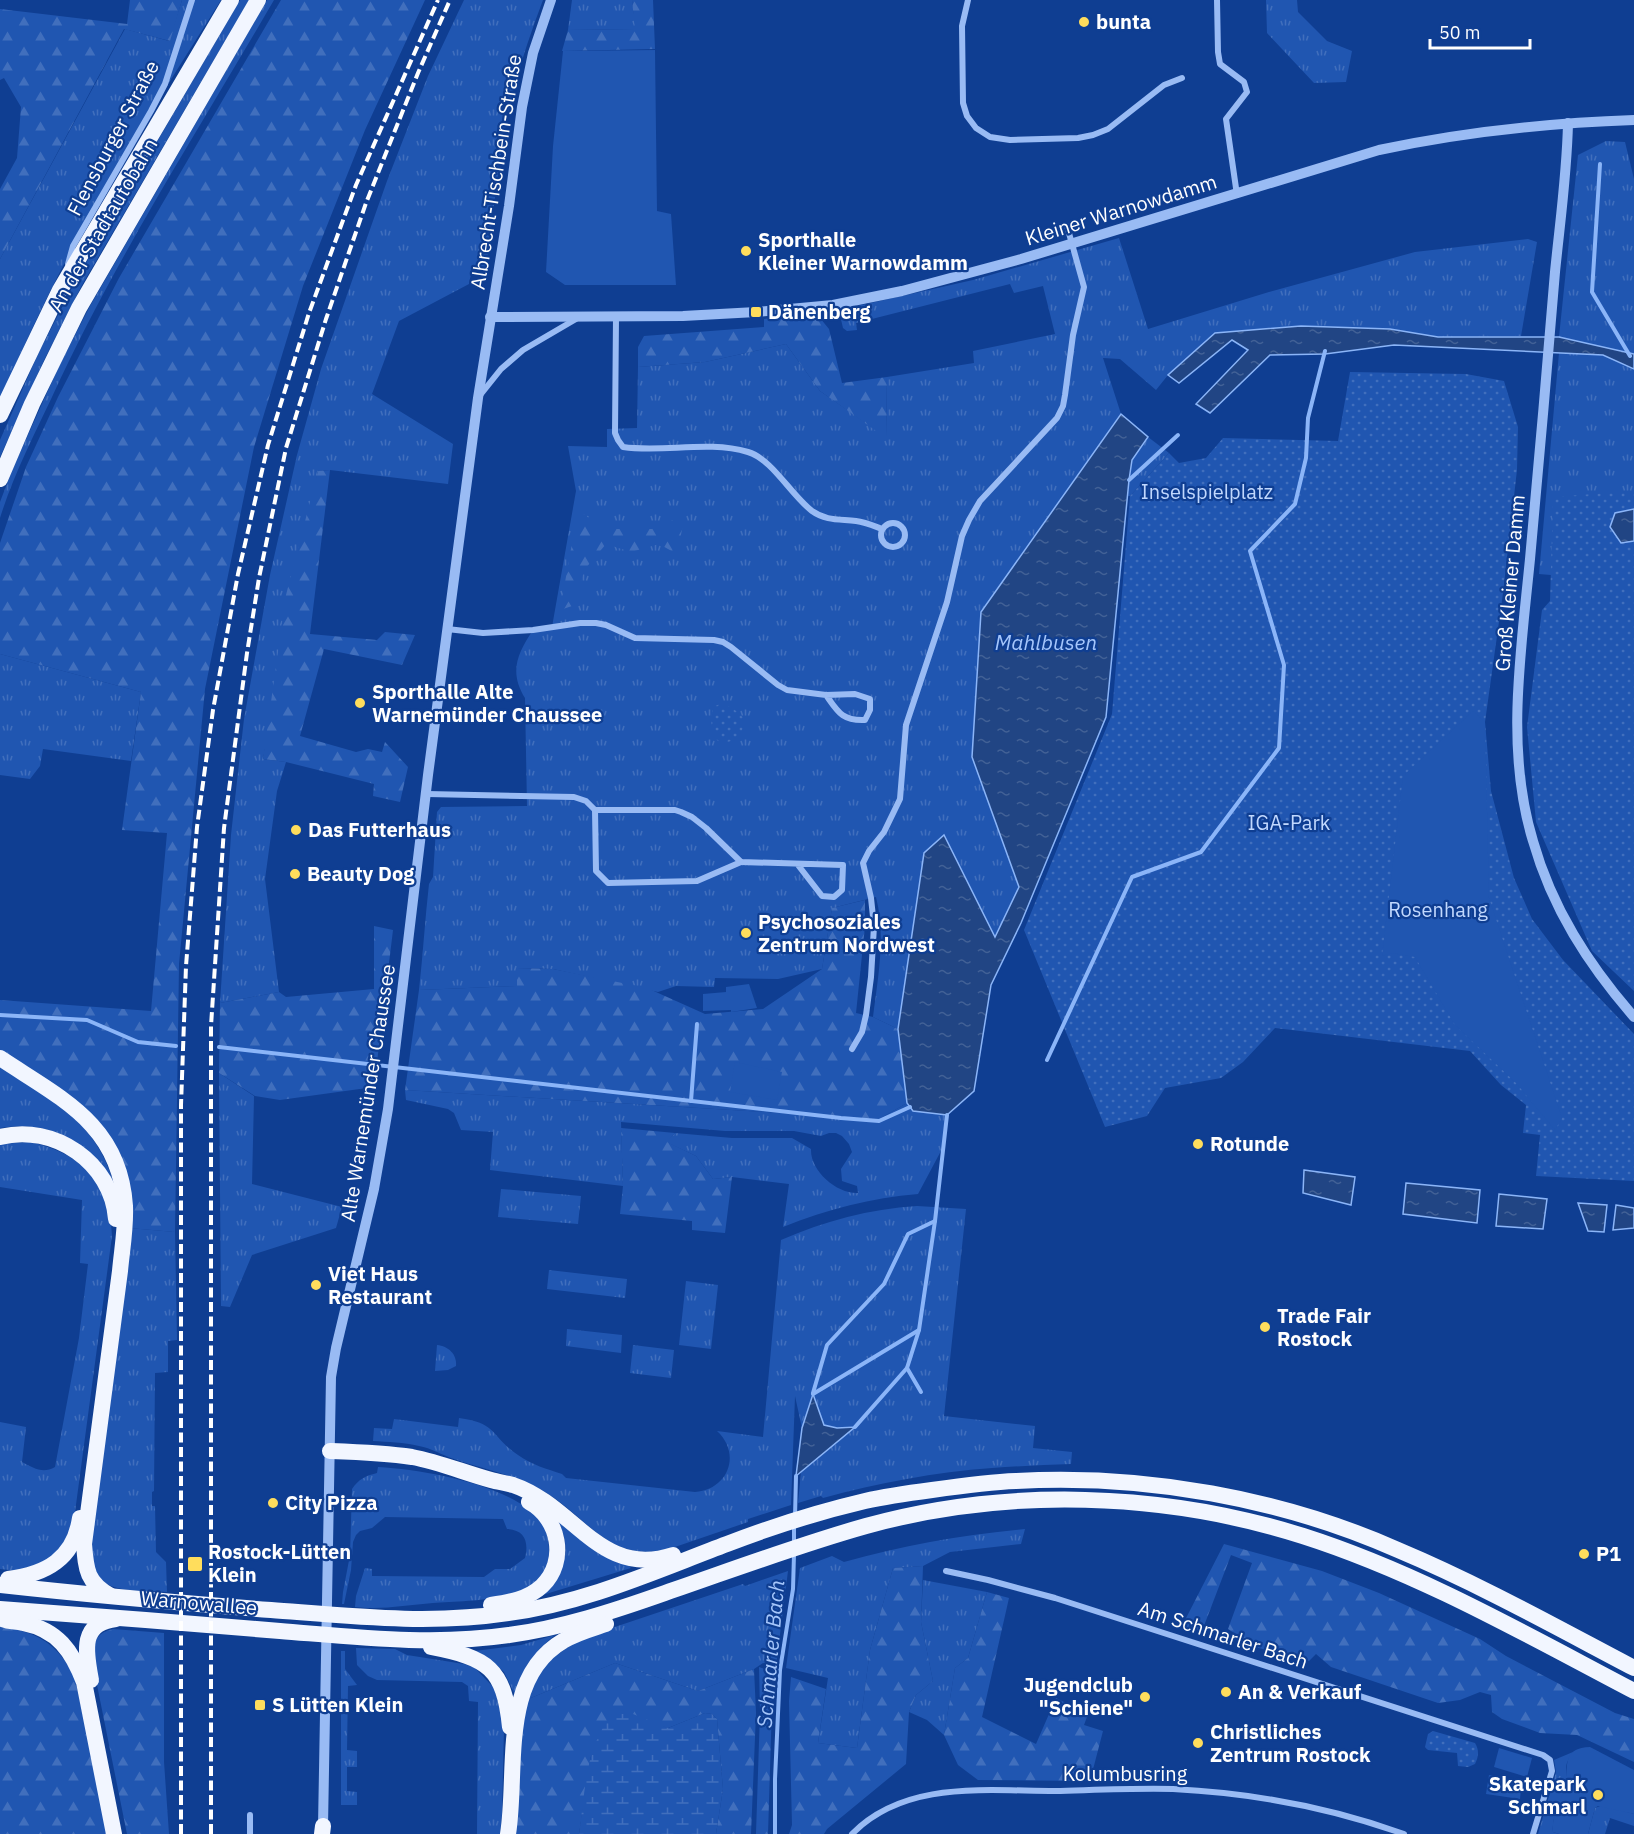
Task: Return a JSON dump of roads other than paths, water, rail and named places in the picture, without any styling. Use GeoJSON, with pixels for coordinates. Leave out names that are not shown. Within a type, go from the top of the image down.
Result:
{"type":"FeatureCollection","features":[{"type":"Feature","properties":{"kind":"highway","name":"An der Stadtautobahn"},"geometry":{"type":"LineString","coordinates":[[0,416],[60,290],[231,0]]}},
{"type":"Feature","properties":{"kind":"highway","name":"An der Stadtautobahn"},"geometry":{"type":"LineString","coordinates":[[0,479],[32,404],[79,308],[258,0]]}},
{"type":"Feature","properties":{"kind":"highway"},"geometry":{"type":"LineString","coordinates":[[0,1058],[82,1114],[105,1143],[114,1159],[123,1188],[124,1227],[121,1260],[84,1544],[90,1580],[97,1588],[122,1598]]}},
{"type":"Feature","properties":{"kind":"highway"},"geometry":{"type":"LineString","coordinates":[[0,1137],[25,1134],[46,1137],[78,1152],[105,1180],[113,1201],[117,1227],[85,1484],[76,1535],[68,1550],[46,1569],[31,1576],[0,1580]]}},
{"type":"Feature","properties":{"kind":"highway"},"geometry":{"type":"LineString","coordinates":[[330,1451],[412,1457],[492,1481],[511,1484],[540,1497],[560,1511],[600,1546],[625,1558],[649,1561],[704,1544],[732,1542],[805,1518],[877,1499],[977,1484],[1019,1480],[1122,1483],[1194,1491],[1282,1510],[1398,1549],[1634,1668]]}},
{"type":"Feature","properties":{"kind":"highway"},"geometry":{"type":"LineString","coordinates":[[423,1620],[441,1609],[475,1607],[521,1599],[544,1584],[554,1568],[558,1555],[557,1540],[545,1515],[533,1504],[492,1481]]}},
{"type":"Feature","properties":{"kind":"highway"},"geometry":{"type":"LineString","coordinates":[[395,1640],[463,1640],[514,1635],[584,1619],[806,1545],[905,1517],[949,1509],[1016,1502],[1051,1500],[1118,1502],[1191,1511],[1268,1526],[1348,1552],[1490,1616],[1634,1691]]}},
{"type":"Feature","properties":{"kind":"highway","name":"Warnowallee"},"geometry":{"type":"LineString","coordinates":[[0,1585],[122,1598],[375,1618],[452,1620],[512,1613],[606,1591],[732,1542]]}},
{"type":"Feature","properties":{"kind":"highway"},"geometry":{"type":"LineString","coordinates":[[508,1834],[513,1751],[521,1698],[527,1678],[538,1660],[563,1641],[612,1622],[627,1606]]}},
{"type":"Feature","properties":{"kind":"highway","name":"Warnowallee"},"geometry":{"type":"LineString","coordinates":[[0,1609],[395,1640]]}},
{"type":"Feature","properties":{"kind":"highway"},"geometry":{"type":"LineString","coordinates":[[0,1618],[38,1627],[53,1635],[75,1660],[84,1682],[114,1834]]}},
{"type":"Feature","properties":{"kind":"highway"},"geometry":{"type":"LineString","coordinates":[[122,1834],[86,1644],[92,1630],[101,1623],[128,1618]]}},
{"type":"Feature","properties":{"kind":"highway"},"geometry":{"type":"LineString","coordinates":[[395,1640],[464,1655],[478,1660],[492,1671],[501,1683],[507,1700],[513,1751]]}},
{"type":"Feature","properties":{"kind":"highway"},"geometry":{"type":"LineString","coordinates":[[1588,1644],[1616,1648],[1634,1656]]}},
{"type":"Feature","properties":{"kind":"street","name":"Flensburger Straße"},"geometry":{"type":"LineString","coordinates":[[60,290],[73,246],[165,84],[192,0]]}},
{"type":"Feature","properties":{"kind":"street","name":"Albrecht-Tischbein-Straße"},"geometry":{"type":"LineString","coordinates":[[490,317],[509,206],[523,98],[533,53],[551,0]]}},
{"type":"Feature","properties":{"kind":"street"},"geometry":{"type":"LineString","coordinates":[[968,0],[962,26],[963,103],[967,116],[976,128],[990,137],[1010,140],[1078,138],[1093,135],[1108,129],[1164,85],[1182,78]]}},
{"type":"Feature","properties":{"kind":"street"},"geometry":{"type":"LineString","coordinates":[[1217,0],[1220,64],[1244,82],[1247,92],[1226,118],[1237,195]]}},
{"type":"Feature","properties":{"kind":"street","name":"Kleiner Warnowdamm"},"geometry":{"type":"LineString","coordinates":[[490,317],[746,313],[833,305],[964,275],[1237,195],[1379,150],[1418,142],[1568,123],[1634,120]]}},
{"type":"Feature","properties":{"kind":"street","name":"Groß Kleiner Damm"},"geometry":{"type":"LineString","coordinates":[[1568,123],[1567,156],[1519,686],[1518,763],[1532,840],[1554,899],[1586,957],[1634,1017]]}},
{"type":"Feature","properties":{"kind":"street"},"geometry":{"type":"LineString","coordinates":[[852,1048],[862,1032],[871,977],[874,926],[871,898],[863,863],[884,832],[900,799],[906,725],[947,602],[962,536],[980,501],[1056,418],[1063,406],[1073,335],[1084,287],[1067,226]]}},
{"type":"Feature","properties":{"kind":"street"},"geometry":{"type":"LineString","coordinates":[[477,398],[501,369],[523,350],[581,316]]}},
{"type":"Feature","properties":{"kind":"street"},"geometry":{"type":"LineString","coordinates":[[616,316],[615,433],[623,447],[637,449],[713,447],[751,452],[763,460],[812,511],[826,519],[857,521],[882,529],[893,523],[905,532],[902,543],[891,548],[884,544],[880,537],[882,529]]}},
{"type":"Feature","properties":{"kind":"street","name":"Alte Warnemünder Chaussee"},"geometry":{"type":"LineString","coordinates":[[323,1830],[330,1393],[336,1348],[374,1189],[393,1073],[447,628],[490,317]]}},
{"type":"Feature","properties":{"kind":"street"},"geometry":{"type":"LineString","coordinates":[[447,628],[483,633],[532,630],[580,623],[606,625],[635,638],[714,640],[731,647],[786,690],[826,695],[855,694],[870,699],[870,710],[865,720],[845,718],[826,695]]}},
{"type":"Feature","properties":{"kind":"street"},"geometry":{"type":"LineString","coordinates":[[427,794],[574,797],[586,801],[595,810],[596,871],[608,883],[697,881],[741,862],[843,865],[842,890],[834,897],[822,896],[798,865]]}},
{"type":"Feature","properties":{"kind":"street"},"geometry":{"type":"LineString","coordinates":[[595,810],[675,810],[681,812],[706,828],[741,862]]}},
{"type":"Feature","properties":{"kind":"street","name":"Am Schmarler Bach"},"geometry":{"type":"LineString","coordinates":[[946,1572],[988,1580],[1054,1598],[1543,1755],[1550,1760],[1552,1771],[1533,1834]]}},
{"type":"Feature","properties":{"kind":"street","name":"Kolumbusring"},"geometry":{"type":"LineString","coordinates":[[852,1834],[885,1809],[916,1798],[948,1792],[1171,1789],[1275,1799],[1363,1819],[1404,1834]]}},
{"type":"Feature","properties":{"kind":"street"},"geometry":{"type":"LineString","coordinates":[[250,1815],[250,1834]]}},
{"type":"Feature","properties":{"kind":"water"},"geometry":{"type":"Polygon","coordinates":[[[1301,326],[1390,329],[1438,337],[1559,337],[1634,354],[1634,369],[1603,355],[1394,345],[1325,354],[1270,355],[1210,413],[1196,404],[1248,350],[1232,340],[1179,383],[1168,375],[1215,333],[1301,326]]]}},
{"type":"Feature","properties":{"kind":"water","name":"Mahlbusen"},"geometry":{"type":"Polygon","coordinates":[[[1121,414],[1148,437],[1132,460],[1129,480],[1106,717],[1021,923],[991,985],[974,1091],[947,1115],[913,1111],[907,1103],[898,1029],[924,853],[944,835],[995,937],[1019,887],[972,757],[981,612],[1121,414]]]}},
{"type":"Feature","properties":{"kind":"water"},"geometry":{"type":"Polygon","coordinates":[[[1634,509],[1634,541],[1621,543],[1610,527],[1615,513],[1634,509]]]}},
{"type":"Feature","properties":{"kind":"water"},"geometry":{"type":"Polygon","coordinates":[[[1304,1170],[1355,1177],[1351,1205],[1303,1193],[1304,1170]]]}},
{"type":"Feature","properties":{"kind":"water"},"geometry":{"type":"Polygon","coordinates":[[[1406,1183],[1480,1190],[1477,1223],[1403,1214],[1406,1183]]]}},
{"type":"Feature","properties":{"kind":"water"},"geometry":{"type":"Polygon","coordinates":[[[1499,1194],[1547,1199],[1543,1229],[1496,1226],[1499,1194]]]}},
{"type":"Feature","properties":{"kind":"water"},"geometry":{"type":"Polygon","coordinates":[[[1578,1203],[1607,1205],[1604,1232],[1588,1231],[1578,1203]]]}},
{"type":"Feature","properties":{"kind":"water"},"geometry":{"type":"Polygon","coordinates":[[[1616,1205],[1634,1208],[1634,1228],[1613,1230],[1616,1205]]]}},
{"type":"Feature","properties":{"kind":"water"},"geometry":{"type":"Polygon","coordinates":[[[813,1394],[824,1425],[837,1428],[855,1427],[796,1476],[802,1428],[813,1394]]]}},
{"type":"Feature","properties":{"kind":"waterway"},"geometry":{"type":"LineString","coordinates":[[1600,164],[1592,292],[1630,356]]}},
{"type":"Feature","properties":{"kind":"waterway"},"geometry":{"type":"LineString","coordinates":[[1047,1060],[1132,877],[1201,852],[1279,748],[1284,665],[1250,551],[1295,504],[1306,458],[1308,418],[1325,351]]}},
{"type":"Feature","properties":{"kind":"waterway"},"geometry":{"type":"LineString","coordinates":[[1129,480],[1178,435]]}},
{"type":"Feature","properties":{"kind":"waterway"},"geometry":{"type":"LineString","coordinates":[[0,1015],[87,1020],[138,1042],[176,1046]]}},
{"type":"Feature","properties":{"kind":"waterway"},"geometry":{"type":"LineString","coordinates":[[691,1101],[697,1024]]}},
{"type":"Feature","properties":{"kind":"waterway"},"geometry":{"type":"LineString","coordinates":[[219,1047],[841,1118],[879,1121],[910,1107]]}},
{"type":"Feature","properties":{"kind":"waterway","name":"Schmarler Bach"},"geometry":{"type":"LineString","coordinates":[[813,1394],[919,1330],[947,1115]]}},
{"type":"Feature","properties":{"kind":"waterway"},"geometry":{"type":"LineString","coordinates":[[813,1393],[827,1345],[884,1284],[908,1234],[935,1221]]}},
{"type":"Feature","properties":{"kind":"waterway","name":"Schmarler Bach"},"geometry":{"type":"LineString","coordinates":[[855,1427],[907,1368],[919,1330]]}},
{"type":"Feature","properties":{"kind":"waterway","name":"Schmarler Bach"},"geometry":{"type":"LineString","coordinates":[[907,1368],[921,1392]]}},
{"type":"Feature","properties":{"kind":"waterway","name":"Schmarler Bach"},"geometry":{"type":"LineString","coordinates":[[795,1517],[796,1476]]}},
{"type":"Feature","properties":{"kind":"waterway","name":"Schmarler Bach"},"geometry":{"type":"LineString","coordinates":[[794,1524],[794,1544]]}},
{"type":"Feature","properties":{"kind":"waterway","name":"Schmarler Bach"},"geometry":{"type":"LineString","coordinates":[[775,1834],[780,1670],[793,1589],[794,1554]]}},
{"type":"Feature","properties":{"kind":"railway"},"geometry":{"type":"LineString","coordinates":[[181,1834],[181,1105],[186,966],[197,827],[213,710],[238,574],[268,445],[309,313],[356,185],[438,0]]}},
{"type":"Feature","properties":{"kind":"railway"},"geometry":{"type":"LineString","coordinates":[[211,1834],[211,1026],[224,828],[259,578],[286,448],[326,319],[366,203],[450,0]]}},
{"type":"Feature","properties":{"kind":"place","name":"bunta"},"geometry":{"type":"Point","coordinates":[1084,22]}},
{"type":"Feature","properties":{"kind":"place","name":"Sporthalle Kleiner Warnowdamm"},"geometry":{"type":"Point","coordinates":[746,251]}},
{"type":"Feature","properties":{"kind":"place","name":"Dänenberg"},"geometry":{"type":"Point","coordinates":[756,312]}},
{"type":"Feature","properties":{"kind":"place","name":"Sporthalle Alte Warnemünder Chaussee"},"geometry":{"type":"Point","coordinates":[360,703]}},
{"type":"Feature","properties":{"kind":"place","name":"Das Futterhaus"},"geometry":{"type":"Point","coordinates":[296,830]}},
{"type":"Feature","properties":{"kind":"place","name":"Beauty Dog"},"geometry":{"type":"Point","coordinates":[295,874]}},
{"type":"Feature","properties":{"kind":"place","name":"Psychosoziales Zentrum Nordwest"},"geometry":{"type":"Point","coordinates":[746,933]}},
{"type":"Feature","properties":{"kind":"place","name":"Rotunde"},"geometry":{"type":"Point","coordinates":[1198,1144]}},
{"type":"Feature","properties":{"kind":"place","name":"Viet Haus Restaurant"},"geometry":{"type":"Point","coordinates":[316,1285]}},
{"type":"Feature","properties":{"kind":"place","name":"Trade Fair Rostock"},"geometry":{"type":"Point","coordinates":[1265,1327]}},
{"type":"Feature","properties":{"kind":"place","name":"City Pizza"},"geometry":{"type":"Point","coordinates":[273,1503]}},
{"type":"Feature","properties":{"kind":"place","name":"P1"},"geometry":{"type":"Point","coordinates":[1584,1554]}},
{"type":"Feature","properties":{"kind":"place","name":"Rostock-Lütten Klein"},"geometry":{"type":"Point","coordinates":[195,1564]}},
{"type":"Feature","properties":{"kind":"place","name":"An & Verkauf"},"geometry":{"type":"Point","coordinates":[1226,1692]}},
{"type":"Feature","properties":{"kind":"place","name":"Jugendclub \"Schiene\""},"geometry":{"type":"Point","coordinates":[1145,1697]}},
{"type":"Feature","properties":{"kind":"place","name":"S Lütten Klein"},"geometry":{"type":"Point","coordinates":[260,1705]}},
{"type":"Feature","properties":{"kind":"place","name":"Christliches Zentrum Rostock"},"geometry":{"type":"Point","coordinates":[1198,1743]}},
{"type":"Feature","properties":{"kind":"place","name":"Skatepark Schmarl"},"geometry":{"type":"Point","coordinates":[1598,1795]}},
{"type":"Feature","properties":{"kind":"park label","name":"Inselspielplatz"},"geometry":{"type":"Point","coordinates":[1207,492]}},
{"type":"Feature","properties":{"kind":"park label","name":"IGA-Park"},"geometry":{"type":"Point","coordinates":[1289,823]}},
{"type":"Feature","properties":{"kind":"park label","name":"Rosenhang"},"geometry":{"type":"Point","coordinates":[1438,910]}}]}
